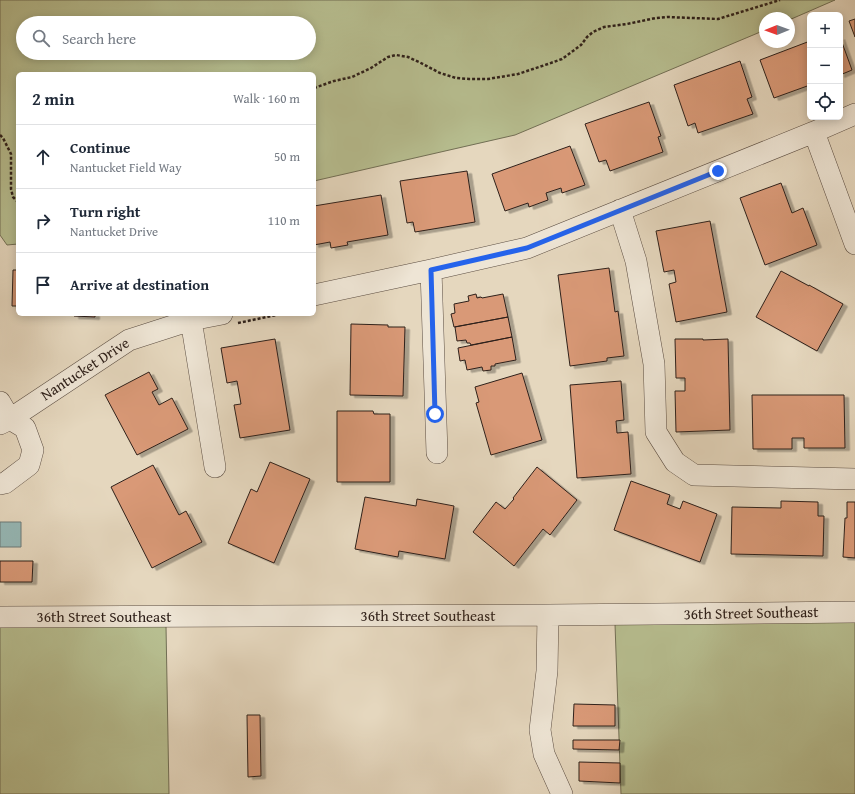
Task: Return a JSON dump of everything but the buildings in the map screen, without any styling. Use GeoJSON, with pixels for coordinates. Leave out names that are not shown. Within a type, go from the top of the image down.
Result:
{"type":"FeatureCollection","features":[{"type":"Feature","properties":{"kind":"street"},"geometry":{"type":"LineString","coordinates":[[316,295],[527,248],[855,114]]}},
{"type":"Feature","properties":{"kind":"street"},"geometry":{"type":"LineString","coordinates":[[814,132],[855,244]]}},
{"type":"Feature","properties":{"kind":"street"},"geometry":{"type":"LineString","coordinates":[[620,210],[636,261],[654,364],[656,432],[675,462],[694,475],[855,479]]}},
{"type":"Feature","properties":{"kind":"street"},"geometry":{"type":"LineString","coordinates":[[431,270],[437,453]]}},
{"type":"Feature","properties":{"kind":"street","name":"Nantucket Drive"},"geometry":{"type":"LineString","coordinates":[[3,415],[128,340],[191,320],[229,319]]}},
{"type":"Feature","properties":{"kind":"street"},"geometry":{"type":"LineString","coordinates":[[191,320],[215,468]]}},
{"type":"Feature","properties":{"kind":"street"},"geometry":{"type":"LineString","coordinates":[[0,484],[6,483],[29,465],[34,450],[25,428],[3,415]]}},
{"type":"Feature","properties":{"kind":"street","name":"36th Street Southeast"},"geometry":{"type":"LineString","coordinates":[[0,617],[548,615],[855,612]]}},
{"type":"Feature","properties":{"kind":"street"},"geometry":{"type":"LineString","coordinates":[[548,615],[547,671],[540,730],[544,754],[562,794]]}},
{"type":"Feature","properties":{"kind":"path"},"geometry":{"type":"LineString","coordinates":[[316,87],[352,77],[371,68],[388,57],[396,55],[408,57],[440,74],[456,78],[488,79],[518,74],[562,59],[574,52],[586,37],[604,27],[667,16],[718,18],[780,0]]}},
{"type":"Feature","properties":{"kind":"path"},"geometry":{"type":"LineString","coordinates":[[0,135],[11,154],[11,189],[13,197],[16,200]]}},
{"type":"Feature","properties":{"kind":"path"},"geometry":{"type":"LineString","coordinates":[[229,319],[260,316]]}},
{"type":"Feature","properties":{"kind":"green space"},"geometry":{"type":"Polygon","coordinates":[[[0,0],[835,0],[795,17],[795,12],[759,12],[759,33],[515,135],[316,181],[316,72],[16,72],[16,244],[7,245],[0,235],[0,0]]]}},
{"type":"Feature","properties":{"kind":"green space"},"geometry":{"type":"Polygon","coordinates":[[[855,621],[855,794],[621,794],[615,624],[855,621]]]}},
{"type":"Feature","properties":{"kind":"green space"},"geometry":{"type":"Polygon","coordinates":[[[166,626],[169,794],[0,794],[0,627],[166,626]]]}},
{"type":"Feature","properties":{"kind":"water"},"geometry":{"type":"Polygon","coordinates":[[[0,522],[21,522],[21,547],[0,547],[0,522]]]}},
{"type":"Feature","properties":{"kind":"route"},"geometry":{"type":"LineString","coordinates":[[435,414],[431,270],[527,248],[718,171]]}}]}
